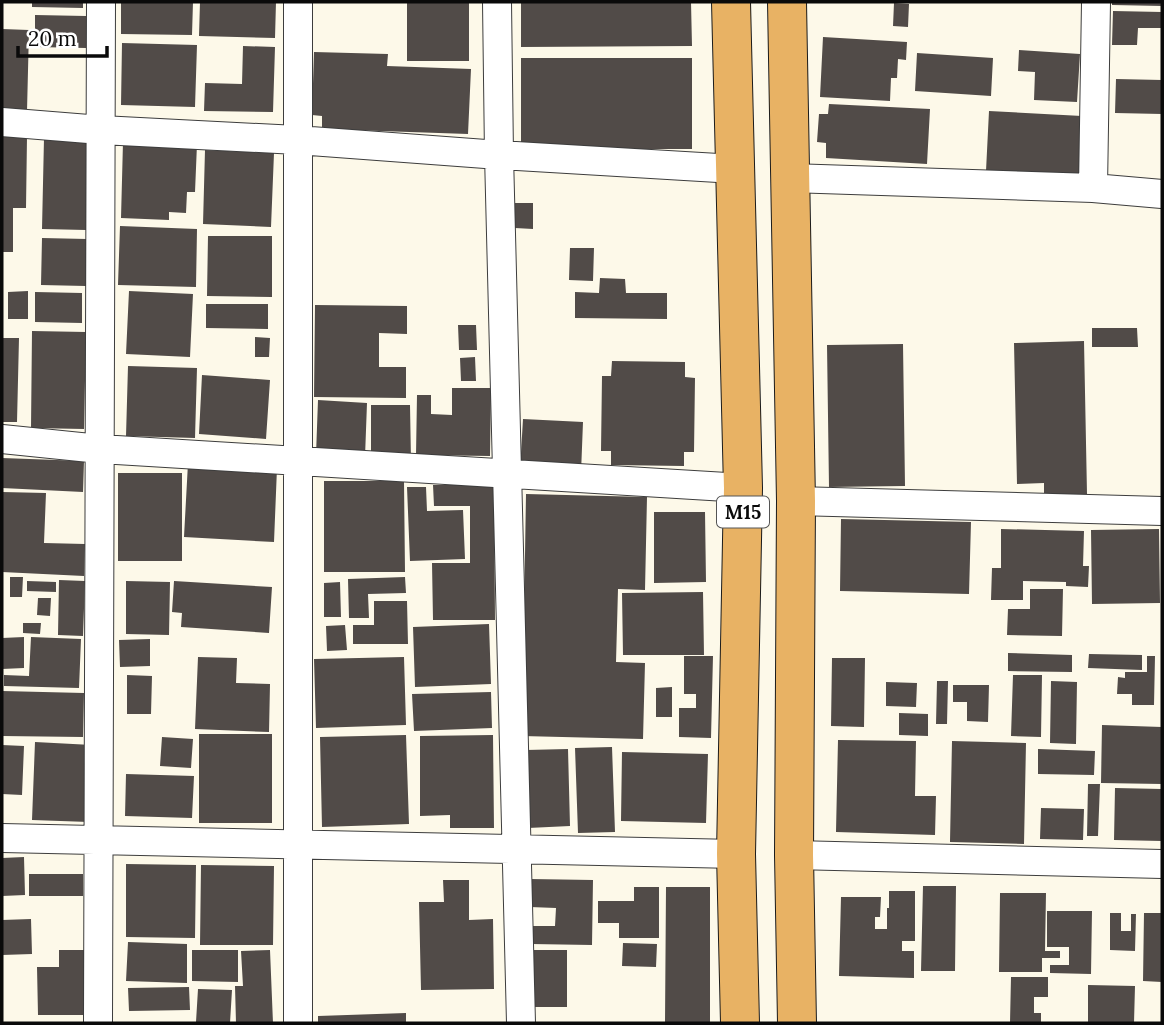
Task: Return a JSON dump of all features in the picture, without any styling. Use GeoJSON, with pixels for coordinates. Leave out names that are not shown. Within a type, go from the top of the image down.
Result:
{"type":"FeatureCollection","features":[{"type":"Feature","properties":{"kind":"highway","name":"M15"},"geometry":{"type":"LineString","coordinates":[[731,2],[743,488],[736,854],[740,1023]]}},
{"type":"Feature","properties":{"kind":"highway","name":"M15"},"geometry":{"type":"LineString","coordinates":[[787,2],[796,501],[794,855],[797,1023]]}},
{"type":"Feature","properties":{"kind":"street"},"geometry":{"type":"LineString","coordinates":[[98,1023],[101,2]]}},
{"type":"Feature","properties":{"kind":"street"},"geometry":{"type":"LineString","coordinates":[[298,2],[298,1023]]}},
{"type":"Feature","properties":{"kind":"street"},"geometry":{"type":"LineString","coordinates":[[497,2],[521,1023]]}},
{"type":"Feature","properties":{"kind":"street"},"geometry":{"type":"LineString","coordinates":[[1093,188],[1096,2]]}},
{"type":"Feature","properties":{"kind":"street"},"geometry":{"type":"LineString","coordinates":[[2,122],[735,169]]}},
{"type":"Feature","properties":{"kind":"street"},"geometry":{"type":"LineString","coordinates":[[790,178],[1093,188],[1162,194]]}},
{"type":"Feature","properties":{"kind":"street"},"geometry":{"type":"LineString","coordinates":[[2,439],[100,449],[743,488]]}},
{"type":"Feature","properties":{"kind":"street"},"geometry":{"type":"LineString","coordinates":[[796,501],[1162,511]]}},
{"type":"Feature","properties":{"kind":"street"},"geometry":{"type":"LineString","coordinates":[[2,838],[736,854]]}},
{"type":"Feature","properties":{"kind":"street"},"geometry":{"type":"LineString","coordinates":[[794,855],[1162,864]]}},
{"type":"Feature","properties":{"kind":"building"},"geometry":{"type":"Polygon","coordinates":[[[32,2],[83,2],[83,8],[32,7],[32,2]]]}},
{"type":"Feature","properties":{"kind":"building"},"geometry":{"type":"Polygon","coordinates":[[[121,2],[193,2],[192,35],[121,34],[121,2]]]}},
{"type":"Feature","properties":{"kind":"building"},"geometry":{"type":"Polygon","coordinates":[[[200,2],[276,2],[275,38],[199,36],[200,2]]]}},
{"type":"Feature","properties":{"kind":"building"},"geometry":{"type":"Polygon","coordinates":[[[407,2],[469,2],[469,61],[407,61],[407,2]]]}},
{"type":"Feature","properties":{"kind":"building"},"geometry":{"type":"Polygon","coordinates":[[[521,2],[691,2],[692,46],[521,47],[521,2]]]}},
{"type":"Feature","properties":{"kind":"building"},"geometry":{"type":"Polygon","coordinates":[[[1112,2],[1162,2],[1162,6],[1112,5],[1112,2]]]}},
{"type":"Feature","properties":{"kind":"building"},"geometry":{"type":"Polygon","coordinates":[[[894,3],[909,4],[908,27],[893,26],[894,3]]]}},
{"type":"Feature","properties":{"kind":"building"},"geometry":{"type":"Polygon","coordinates":[[[1113,11],[1162,12],[1162,28],[1138,28],[1137,45],[1112,45],[1113,11]]]}},
{"type":"Feature","properties":{"kind":"building"},"geometry":{"type":"Polygon","coordinates":[[[35,15],[86,16],[86,48],[35,47],[35,15]]]}},
{"type":"Feature","properties":{"kind":"building"},"geometry":{"type":"Polygon","coordinates":[[[2,29],[29,30],[27,111],[2,110],[2,29]]]}},
{"type":"Feature","properties":{"kind":"building"},"geometry":{"type":"Polygon","coordinates":[[[823,37],[907,42],[906,60],[898,59],[897,78],[891,78],[890,101],[820,97],[823,37]]]}},
{"type":"Feature","properties":{"kind":"building"},"geometry":{"type":"Polygon","coordinates":[[[122,43],[197,45],[195,107],[121,105],[122,43]]]}},
{"type":"Feature","properties":{"kind":"building"},"geometry":{"type":"Polygon","coordinates":[[[243,46],[275,47],[273,112],[204,111],[205,83],[242,84],[243,46]]]}},
{"type":"Feature","properties":{"kind":"building"},"geometry":{"type":"Polygon","coordinates":[[[1019,50],[1080,54],[1077,102],[1034,100],[1035,72],[1018,71],[1019,50]]]}},
{"type":"Feature","properties":{"kind":"building"},"geometry":{"type":"Polygon","coordinates":[[[314,52],[388,54],[387,66],[471,69],[468,134],[322,129],[322,116],[312,115],[314,52]]]}},
{"type":"Feature","properties":{"kind":"building"},"geometry":{"type":"Polygon","coordinates":[[[917,53],[993,58],[991,96],[915,91],[917,53]]]}},
{"type":"Feature","properties":{"kind":"building"},"geometry":{"type":"Polygon","coordinates":[[[521,58],[692,58],[692,149],[521,149],[521,58]]]}},
{"type":"Feature","properties":{"kind":"building"},"geometry":{"type":"Polygon","coordinates":[[[1116,79],[1162,80],[1162,114],[1115,113],[1116,79]]]}},
{"type":"Feature","properties":{"kind":"building"},"geometry":{"type":"Polygon","coordinates":[[[829,104],[930,109],[927,164],[826,158],[826,143],[817,142],[819,114],[828,114],[829,104]]]}},
{"type":"Feature","properties":{"kind":"building"},"geometry":{"type":"Polygon","coordinates":[[[989,111],[1082,116],[1079,176],[986,171],[989,111]]]}},
{"type":"Feature","properties":{"kind":"building"},"geometry":{"type":"Polygon","coordinates":[[[2,136],[27,137],[26,208],[13,208],[13,252],[2,252],[2,136]]]}},
{"type":"Feature","properties":{"kind":"building"},"geometry":{"type":"Polygon","coordinates":[[[44,138],[88,140],[86,230],[42,229],[44,138]]]}},
{"type":"Feature","properties":{"kind":"building"},"geometry":{"type":"Polygon","coordinates":[[[123,142],[197,144],[195,192],[187,192],[186,213],[169,212],[169,220],[121,218],[123,142]]]}},
{"type":"Feature","properties":{"kind":"building"},"geometry":{"type":"Polygon","coordinates":[[[205,150],[274,153],[271,227],[203,224],[205,150]]]}},
{"type":"Feature","properties":{"kind":"building"},"geometry":{"type":"Polygon","coordinates":[[[515,203],[533,203],[533,229],[515,228],[515,203]]]}},
{"type":"Feature","properties":{"kind":"building"},"geometry":{"type":"Polygon","coordinates":[[[120,226],[197,229],[196,287],[118,285],[120,226]]]}},
{"type":"Feature","properties":{"kind":"building"},"geometry":{"type":"Polygon","coordinates":[[[208,236],[272,236],[272,297],[207,296],[208,236]]]}},
{"type":"Feature","properties":{"kind":"building"},"geometry":{"type":"Polygon","coordinates":[[[42,238],[87,239],[86,286],[41,285],[42,238]]]}},
{"type":"Feature","properties":{"kind":"building"},"geometry":{"type":"Polygon","coordinates":[[[570,248],[594,248],[593,281],[569,280],[570,248]]]}},
{"type":"Feature","properties":{"kind":"building"},"geometry":{"type":"Polygon","coordinates":[[[600,278],[625,279],[626,293],[667,293],[667,319],[575,318],[575,292],[599,293],[600,278]]]}},
{"type":"Feature","properties":{"kind":"building"},"geometry":{"type":"Polygon","coordinates":[[[28,291],[28,319],[8,319],[8,292],[28,291]]]}},
{"type":"Feature","properties":{"kind":"building"},"geometry":{"type":"Polygon","coordinates":[[[129,291],[193,294],[190,357],[126,354],[129,291]]]}},
{"type":"Feature","properties":{"kind":"building"},"geometry":{"type":"Polygon","coordinates":[[[35,292],[82,293],[82,323],[35,322],[35,292]]]}},
{"type":"Feature","properties":{"kind":"building"},"geometry":{"type":"Polygon","coordinates":[[[206,304],[268,304],[268,329],[206,328],[206,304]]]}},
{"type":"Feature","properties":{"kind":"building"},"geometry":{"type":"Polygon","coordinates":[[[315,305],[407,306],[407,334],[379,333],[379,367],[406,367],[406,398],[314,397],[315,305]]]}},
{"type":"Feature","properties":{"kind":"building"},"geometry":{"type":"Polygon","coordinates":[[[458,325],[476,325],[477,350],[459,350],[458,325]]]}},
{"type":"Feature","properties":{"kind":"building"},"geometry":{"type":"Polygon","coordinates":[[[1092,328],[1137,328],[1138,347],[1092,347],[1092,328]]]}},
{"type":"Feature","properties":{"kind":"building"},"geometry":{"type":"Polygon","coordinates":[[[32,331],[86,332],[84,429],[31,428],[32,331]]]}},
{"type":"Feature","properties":{"kind":"building"},"geometry":{"type":"Polygon","coordinates":[[[255,337],[270,338],[269,357],[255,357],[255,337]]]}},
{"type":"Feature","properties":{"kind":"building"},"geometry":{"type":"Polygon","coordinates":[[[2,338],[19,338],[17,422],[2,422],[2,338]]]}},
{"type":"Feature","properties":{"kind":"building"},"geometry":{"type":"Polygon","coordinates":[[[1084,341],[1087,494],[1044,495],[1044,483],[1017,484],[1014,343],[1084,341]]]}},
{"type":"Feature","properties":{"kind":"building"},"geometry":{"type":"Polygon","coordinates":[[[903,344],[905,486],[829,487],[827,345],[903,344]]]}},
{"type":"Feature","properties":{"kind":"building"},"geometry":{"type":"Polygon","coordinates":[[[475,357],[476,381],[461,381],[460,358],[475,357]]]}},
{"type":"Feature","properties":{"kind":"building"},"geometry":{"type":"Polygon","coordinates":[[[612,361],[685,362],[685,377],[695,378],[694,452],[684,452],[684,466],[611,465],[611,451],[601,451],[602,376],[611,376],[612,361]]]}},
{"type":"Feature","properties":{"kind":"building"},"geometry":{"type":"Polygon","coordinates":[[[128,366],[197,368],[195,438],[126,436],[128,366]]]}},
{"type":"Feature","properties":{"kind":"building"},"geometry":{"type":"Polygon","coordinates":[[[202,375],[270,380],[266,439],[199,434],[202,375]]]}},
{"type":"Feature","properties":{"kind":"building"},"geometry":{"type":"Polygon","coordinates":[[[452,388],[491,388],[490,456],[416,455],[417,395],[431,395],[431,414],[452,415],[452,388]]]}},
{"type":"Feature","properties":{"kind":"building"},"geometry":{"type":"Polygon","coordinates":[[[318,400],[367,403],[365,457],[316,455],[318,400]]]}},
{"type":"Feature","properties":{"kind":"building"},"geometry":{"type":"Polygon","coordinates":[[[371,405],[410,405],[411,461],[371,461],[371,405]]]}},
{"type":"Feature","properties":{"kind":"building"},"geometry":{"type":"Polygon","coordinates":[[[523,419],[583,422],[581,473],[520,470],[523,419]]]}},
{"type":"Feature","properties":{"kind":"building"},"geometry":{"type":"Polygon","coordinates":[[[2,458],[84,461],[83,492],[2,488],[2,458]]]}},
{"type":"Feature","properties":{"kind":"building"},"geometry":{"type":"Polygon","coordinates":[[[188,463],[277,468],[274,542],[184,537],[188,463]]]}},
{"type":"Feature","properties":{"kind":"building"},"geometry":{"type":"Polygon","coordinates":[[[118,473],[182,473],[182,561],[118,561],[118,473]]]}},
{"type":"Feature","properties":{"kind":"building"},"geometry":{"type":"Polygon","coordinates":[[[324,481],[404,481],[405,572],[324,572],[324,481]]]}},
{"type":"Feature","properties":{"kind":"building"},"geometry":{"type":"Polygon","coordinates":[[[433,485],[494,485],[495,620],[433,620],[432,563],[470,563],[470,506],[434,506],[433,485]]]}},
{"type":"Feature","properties":{"kind":"building"},"geometry":{"type":"Polygon","coordinates":[[[407,487],[426,487],[427,511],[463,510],[465,559],[410,561],[407,487]]]}},
{"type":"Feature","properties":{"kind":"building"},"geometry":{"type":"Polygon","coordinates":[[[2,492],[46,493],[44,543],[85,544],[84,576],[2,572],[2,492]]]}},
{"type":"Feature","properties":{"kind":"building"},"geometry":{"type":"Polygon","coordinates":[[[526,494],[647,497],[645,590],[618,589],[616,662],[645,663],[643,739],[522,736],[526,494]]]}},
{"type":"Feature","properties":{"kind":"building"},"geometry":{"type":"Polygon","coordinates":[[[654,512],[705,512],[706,582],[654,583],[654,512]]]}},
{"type":"Feature","properties":{"kind":"building"},"geometry":{"type":"Polygon","coordinates":[[[841,519],[971,522],[969,594],[840,591],[841,519]]]}},
{"type":"Feature","properties":{"kind":"building"},"geometry":{"type":"Polygon","coordinates":[[[1001,529],[1084,531],[1083,566],[1089,566],[1088,587],[1066,586],[1066,582],[1023,581],[1023,600],[991,600],[992,568],[1001,568],[1001,529]]]}},
{"type":"Feature","properties":{"kind":"building"},"geometry":{"type":"Polygon","coordinates":[[[1159,529],[1160,603],[1092,604],[1091,530],[1159,529]]]}},
{"type":"Feature","properties":{"kind":"building"},"geometry":{"type":"Polygon","coordinates":[[[10,577],[23,577],[22,597],[10,597],[10,577]]]}},
{"type":"Feature","properties":{"kind":"building"},"geometry":{"type":"Polygon","coordinates":[[[405,577],[406,593],[368,594],[369,618],[349,618],[348,579],[405,577]]]}},
{"type":"Feature","properties":{"kind":"building"},"geometry":{"type":"Polygon","coordinates":[[[59,580],[85,581],[83,636],[58,635],[59,580]]]}},
{"type":"Feature","properties":{"kind":"building"},"geometry":{"type":"Polygon","coordinates":[[[27,581],[56,582],[56,592],[27,591],[27,581]]]}},
{"type":"Feature","properties":{"kind":"building"},"geometry":{"type":"Polygon","coordinates":[[[126,581],[170,582],[169,635],[126,634],[126,581]]]}},
{"type":"Feature","properties":{"kind":"building"},"geometry":{"type":"Polygon","coordinates":[[[174,581],[272,587],[269,633],[181,627],[182,613],[172,612],[174,581]]]}},
{"type":"Feature","properties":{"kind":"building"},"geometry":{"type":"Polygon","coordinates":[[[340,582],[341,617],[324,617],[324,583],[340,582]]]}},
{"type":"Feature","properties":{"kind":"building"},"geometry":{"type":"Polygon","coordinates":[[[1030,589],[1063,589],[1062,636],[1007,635],[1008,609],[1030,609],[1030,589]]]}},
{"type":"Feature","properties":{"kind":"building"},"geometry":{"type":"Polygon","coordinates":[[[703,592],[704,655],[623,655],[622,593],[703,592]]]}},
{"type":"Feature","properties":{"kind":"building"},"geometry":{"type":"Polygon","coordinates":[[[38,598],[51,598],[50,616],[37,615],[38,598]]]}},
{"type":"Feature","properties":{"kind":"building"},"geometry":{"type":"Polygon","coordinates":[[[374,601],[407,601],[408,644],[353,644],[353,625],[374,625],[374,601]]]}},
{"type":"Feature","properties":{"kind":"building"},"geometry":{"type":"Polygon","coordinates":[[[23,623],[41,623],[40,634],[23,633],[23,623]]]}},
{"type":"Feature","properties":{"kind":"building"},"geometry":{"type":"Polygon","coordinates":[[[489,624],[491,684],[415,687],[413,627],[489,624]]]}},
{"type":"Feature","properties":{"kind":"building"},"geometry":{"type":"Polygon","coordinates":[[[345,625],[347,650],[327,651],[326,626],[345,625]]]}},
{"type":"Feature","properties":{"kind":"building"},"geometry":{"type":"Polygon","coordinates":[[[24,637],[24,668],[2,669],[2,638],[24,637]]]}},
{"type":"Feature","properties":{"kind":"building"},"geometry":{"type":"Polygon","coordinates":[[[31,637],[81,639],[79,688],[4,686],[4,675],[29,676],[31,637]]]}},
{"type":"Feature","properties":{"kind":"building"},"geometry":{"type":"Polygon","coordinates":[[[150,639],[150,666],[120,667],[119,640],[150,639]]]}},
{"type":"Feature","properties":{"kind":"building"},"geometry":{"type":"Polygon","coordinates":[[[1008,653],[1072,655],[1072,672],[1008,671],[1008,653]]]}},
{"type":"Feature","properties":{"kind":"building"},"geometry":{"type":"Polygon","coordinates":[[[1089,654],[1142,655],[1142,670],[1088,668],[1089,654]]]}},
{"type":"Feature","properties":{"kind":"building"},"geometry":{"type":"Polygon","coordinates":[[[684,656],[713,656],[711,738],[679,737],[679,708],[696,708],[696,694],[684,694],[684,656]]]}},
{"type":"Feature","properties":{"kind":"building"},"geometry":{"type":"Polygon","coordinates":[[[1147,656],[1155,656],[1154,705],[1132,705],[1132,694],[1117,694],[1118,677],[1125,678],[1125,672],[1147,672],[1147,656]]]}},
{"type":"Feature","properties":{"kind":"building"},"geometry":{"type":"Polygon","coordinates":[[[198,657],[237,658],[236,683],[270,684],[269,732],[195,729],[198,657]]]}},
{"type":"Feature","properties":{"kind":"building"},"geometry":{"type":"Polygon","coordinates":[[[404,657],[406,725],[316,728],[314,659],[404,657]]]}},
{"type":"Feature","properties":{"kind":"building"},"geometry":{"type":"Polygon","coordinates":[[[832,658],[865,658],[864,727],[831,726],[832,658]]]}},
{"type":"Feature","properties":{"kind":"building"},"geometry":{"type":"Polygon","coordinates":[[[127,675],[152,676],[151,714],[127,714],[127,675]]]}},
{"type":"Feature","properties":{"kind":"building"},"geometry":{"type":"Polygon","coordinates":[[[1013,675],[1042,675],[1041,737],[1011,736],[1013,675]]]}},
{"type":"Feature","properties":{"kind":"building"},"geometry":{"type":"Polygon","coordinates":[[[937,681],[948,681],[947,724],[936,724],[937,681]]]}},
{"type":"Feature","properties":{"kind":"building"},"geometry":{"type":"Polygon","coordinates":[[[1051,681],[1077,682],[1076,744],[1050,743],[1051,681]]]}},
{"type":"Feature","properties":{"kind":"building"},"geometry":{"type":"Polygon","coordinates":[[[886,682],[917,683],[916,707],[886,706],[886,682]]]}},
{"type":"Feature","properties":{"kind":"building"},"geometry":{"type":"Polygon","coordinates":[[[953,685],[989,685],[988,722],[967,721],[967,702],[953,702],[953,685]]]}},
{"type":"Feature","properties":{"kind":"building"},"geometry":{"type":"Polygon","coordinates":[[[672,687],[672,717],[656,717],[656,688],[672,687]]]}},
{"type":"Feature","properties":{"kind":"building"},"geometry":{"type":"Polygon","coordinates":[[[2,691],[84,693],[83,737],[2,736],[2,691]]]}},
{"type":"Feature","properties":{"kind":"building"},"geometry":{"type":"Polygon","coordinates":[[[491,692],[492,728],[414,731],[412,694],[491,692]]]}},
{"type":"Feature","properties":{"kind":"building"},"geometry":{"type":"Polygon","coordinates":[[[899,713],[928,714],[928,736],[899,735],[899,713]]]}},
{"type":"Feature","properties":{"kind":"building"},"geometry":{"type":"Polygon","coordinates":[[[1102,725],[1162,727],[1162,784],[1101,783],[1102,725]]]}},
{"type":"Feature","properties":{"kind":"building"},"geometry":{"type":"Polygon","coordinates":[[[199,734],[272,734],[272,823],[199,823],[199,734]]]}},
{"type":"Feature","properties":{"kind":"building"},"geometry":{"type":"Polygon","coordinates":[[[406,735],[409,824],[322,827],[320,737],[406,735]]]}},
{"type":"Feature","properties":{"kind":"building"},"geometry":{"type":"Polygon","coordinates":[[[493,735],[494,828],[450,828],[450,815],[420,816],[420,736],[493,735]]]}},
{"type":"Feature","properties":{"kind":"building"},"geometry":{"type":"Polygon","coordinates":[[[162,737],[193,739],[191,768],[160,766],[162,737]]]}},
{"type":"Feature","properties":{"kind":"building"},"geometry":{"type":"Polygon","coordinates":[[[838,740],[916,741],[915,796],[936,796],[935,835],[836,832],[838,740]]]}},
{"type":"Feature","properties":{"kind":"building"},"geometry":{"type":"Polygon","coordinates":[[[952,741],[1026,743],[1024,844],[950,842],[952,741]]]}},
{"type":"Feature","properties":{"kind":"building"},"geometry":{"type":"Polygon","coordinates":[[[35,742],[92,745],[89,822],[32,820],[35,742]]]}},
{"type":"Feature","properties":{"kind":"building"},"geometry":{"type":"Polygon","coordinates":[[[2,745],[24,746],[22,795],[2,794],[2,745]]]}},
{"type":"Feature","properties":{"kind":"building"},"geometry":{"type":"Polygon","coordinates":[[[612,747],[615,832],[578,833],[575,748],[612,747]]]}},
{"type":"Feature","properties":{"kind":"building"},"geometry":{"type":"Polygon","coordinates":[[[568,749],[570,826],[528,828],[526,750],[568,749]]]}},
{"type":"Feature","properties":{"kind":"building"},"geometry":{"type":"Polygon","coordinates":[[[1038,749],[1095,751],[1094,775],[1038,774],[1038,749]]]}},
{"type":"Feature","properties":{"kind":"building"},"geometry":{"type":"Polygon","coordinates":[[[622,752],[708,754],[706,823],[621,821],[622,752]]]}},
{"type":"Feature","properties":{"kind":"building"},"geometry":{"type":"Polygon","coordinates":[[[126,774],[194,776],[192,818],[125,816],[126,774]]]}},
{"type":"Feature","properties":{"kind":"building"},"geometry":{"type":"Polygon","coordinates":[[[1088,784],[1100,784],[1098,836],[1087,836],[1088,784]]]}},
{"type":"Feature","properties":{"kind":"building"},"geometry":{"type":"Polygon","coordinates":[[[1115,788],[1162,789],[1162,841],[1114,840],[1115,788]]]}},
{"type":"Feature","properties":{"kind":"building"},"geometry":{"type":"Polygon","coordinates":[[[1041,808],[1084,809],[1083,840],[1040,839],[1041,808]]]}},
{"type":"Feature","properties":{"kind":"building"},"geometry":{"type":"Polygon","coordinates":[[[24,857],[25,895],[2,896],[2,858],[24,857]]]}},
{"type":"Feature","properties":{"kind":"building"},"geometry":{"type":"Polygon","coordinates":[[[126,864],[196,865],[195,938],[126,937],[126,864]]]}},
{"type":"Feature","properties":{"kind":"building"},"geometry":{"type":"Polygon","coordinates":[[[201,865],[274,866],[273,945],[200,945],[201,865]]]}},
{"type":"Feature","properties":{"kind":"building"},"geometry":{"type":"Polygon","coordinates":[[[29,874],[83,874],[83,896],[29,896],[29,874]]]}},
{"type":"Feature","properties":{"kind":"building"},"geometry":{"type":"Polygon","coordinates":[[[530,879],[593,880],[592,945],[531,944],[532,926],[555,926],[556,908],[530,907],[530,879]]]}},
{"type":"Feature","properties":{"kind":"building"},"geometry":{"type":"Polygon","coordinates":[[[443,880],[469,880],[469,920],[493,919],[494,989],[421,990],[419,902],[444,902],[443,880]]]}},
{"type":"Feature","properties":{"kind":"building"},"geometry":{"type":"Polygon","coordinates":[[[923,886],[956,886],[955,971],[921,971],[923,886]]]}},
{"type":"Feature","properties":{"kind":"building"},"geometry":{"type":"Polygon","coordinates":[[[634,887],[659,887],[659,938],[619,938],[619,923],[598,923],[598,901],[634,901],[634,887]]]}},
{"type":"Feature","properties":{"kind":"building"},"geometry":{"type":"Polygon","coordinates":[[[666,887],[710,887],[710,1023],[665,1023],[666,887]]]}},
{"type":"Feature","properties":{"kind":"building"},"geometry":{"type":"Polygon","coordinates":[[[889,891],[915,891],[915,941],[902,941],[902,951],[914,951],[914,978],[839,976],[841,897],[881,897],[880,917],[875,917],[875,929],[887,929],[889,891]]]}},
{"type":"Feature","properties":{"kind":"building"},"geometry":{"type":"Polygon","coordinates":[[[1000,893],[1046,893],[1045,951],[1060,951],[1060,958],[1042,958],[1042,972],[999,972],[1000,893]]]}},
{"type":"Feature","properties":{"kind":"building"},"geometry":{"type":"Polygon","coordinates":[[[1047,911],[1092,911],[1091,974],[1050,973],[1050,965],[1069,965],[1069,947],[1047,947],[1047,911]]]}},
{"type":"Feature","properties":{"kind":"building"},"geometry":{"type":"Polygon","coordinates":[[[1110,913],[1121,913],[1121,931],[1131,931],[1131,914],[1136,914],[1135,951],[1110,950],[1110,913]]]}},
{"type":"Feature","properties":{"kind":"building"},"geometry":{"type":"Polygon","coordinates":[[[1144,913],[1162,913],[1162,982],[1143,981],[1144,913]]]}},
{"type":"Feature","properties":{"kind":"building"},"geometry":{"type":"Polygon","coordinates":[[[31,919],[32,954],[2,955],[2,920],[31,919]]]}},
{"type":"Feature","properties":{"kind":"building"},"geometry":{"type":"Polygon","coordinates":[[[128,942],[187,944],[187,983],[126,981],[128,942]]]}},
{"type":"Feature","properties":{"kind":"building"},"geometry":{"type":"Polygon","coordinates":[[[623,943],[657,944],[656,967],[622,966],[623,943]]]}},
{"type":"Feature","properties":{"kind":"building"},"geometry":{"type":"Polygon","coordinates":[[[59,950],[87,950],[87,1015],[38,1015],[37,967],[59,967],[59,950]]]}},
{"type":"Feature","properties":{"kind":"building"},"geometry":{"type":"Polygon","coordinates":[[[192,950],[238,950],[238,982],[192,981],[192,950]]]}},
{"type":"Feature","properties":{"kind":"building"},"geometry":{"type":"Polygon","coordinates":[[[270,950],[273,1023],[236,1023],[235,986],[243,986],[241,951],[270,950]]]}},
{"type":"Feature","properties":{"kind":"building"},"geometry":{"type":"Polygon","coordinates":[[[532,950],[567,950],[567,1007],[532,1007],[532,950]]]}},
{"type":"Feature","properties":{"kind":"building"},"geometry":{"type":"Polygon","coordinates":[[[1011,977],[1048,977],[1048,997],[1034,997],[1034,1013],[1041,1013],[1041,1023],[1010,1023],[1011,977]]]}},
{"type":"Feature","properties":{"kind":"building"},"geometry":{"type":"Polygon","coordinates":[[[1088,985],[1135,986],[1134,1023],[1088,1023],[1088,985]]]}},
{"type":"Feature","properties":{"kind":"building"},"geometry":{"type":"Polygon","coordinates":[[[189,987],[190,1010],[129,1011],[128,988],[189,987]]]}},
{"type":"Feature","properties":{"kind":"building"},"geometry":{"type":"Polygon","coordinates":[[[198,989],[232,990],[230,1023],[196,1022],[198,989]]]}},
{"type":"Feature","properties":{"kind":"building"},"geometry":{"type":"Polygon","coordinates":[[[406,1013],[406,1023],[318,1023],[318,1016],[406,1013]]]}}]}
